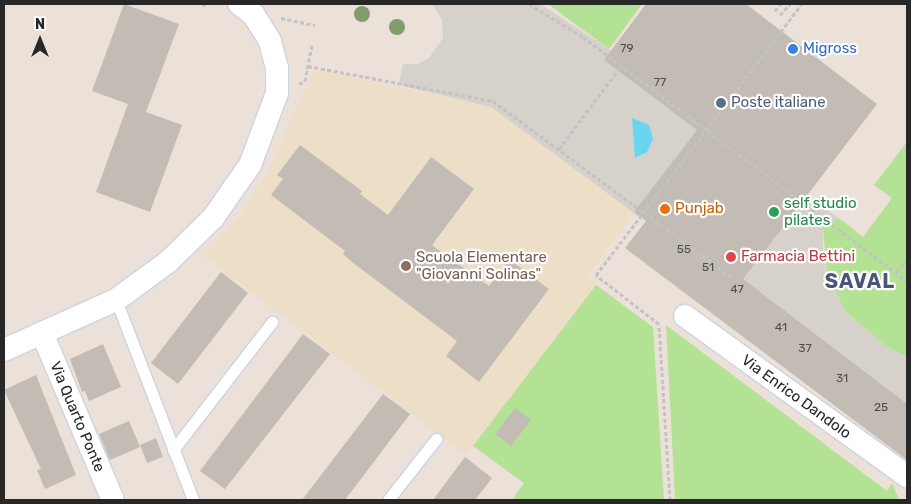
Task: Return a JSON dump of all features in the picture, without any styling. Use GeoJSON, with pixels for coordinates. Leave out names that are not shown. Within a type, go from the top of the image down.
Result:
{"type":"FeatureCollection","features":[{"type":"Feature","properties":{"kind":"street"},"geometry":{"type":"LineString","coordinates":[[4,350],[116,300],[181,250],[213,218],[250,165],[277,93],[277,68],[270,41],[253,14],[239,4]]}},
{"type":"Feature","properties":{"kind":"street","name":"Via Enrico Dandolo"},"geometry":{"type":"LineString","coordinates":[[685,316],[907,476]]}},
{"type":"Feature","properties":{"kind":"street","name":"Via Quarto Ponte"},"geometry":{"type":"LineString","coordinates":[[42,333],[113,500]]}},
{"type":"Feature","properties":{"kind":"lane"},"geometry":{"type":"LineString","coordinates":[[116,300],[193,500]]}},
{"type":"Feature","properties":{"kind":"lane"},"geometry":{"type":"LineString","coordinates":[[173,450],[272,322]]}},
{"type":"Feature","properties":{"kind":"lane"},"geometry":{"type":"LineString","coordinates":[[388,500],[436,439]]}},
{"type":"Feature","properties":{"kind":"path"},"geometry":{"type":"LineString","coordinates":[[202,4],[208,6]]}},
{"type":"Feature","properties":{"kind":"path"},"geometry":{"type":"LineString","coordinates":[[529,4],[583,37],[907,281]]}},
{"type":"Feature","properties":{"kind":"path"},"geometry":{"type":"LineString","coordinates":[[775,12],[780,4]]}},
{"type":"Feature","properties":{"kind":"path"},"geometry":{"type":"LineString","coordinates":[[780,15],[790,4]]}},
{"type":"Feature","properties":{"kind":"path"},"geometry":{"type":"LineString","coordinates":[[670,500],[659,324],[596,275],[704,130],[802,4]]}},
{"type":"Feature","properties":{"kind":"path"},"geometry":{"type":"LineString","coordinates":[[279,18],[315,25]]}},
{"type":"Feature","properties":{"kind":"path"},"geometry":{"type":"LineString","coordinates":[[308,66],[493,101],[731,277]]}},
{"type":"Feature","properties":{"kind":"path"},"geometry":{"type":"LineString","coordinates":[[559,149],[621,66]]}},
{"type":"Feature","properties":{"kind":"path"},"geometry":{"type":"LineString","coordinates":[[896,272],[907,260]]}},
{"type":"Feature","properties":{"kind":"shaded area"},"geometry":{"type":"Polygon","coordinates":[[[432,4],[540,4],[609,49],[713,126],[642,219],[491,107],[399,85],[403,64],[418,64],[429,58],[443,38],[442,20],[432,4]]]}},
{"type":"Feature","properties":{"kind":"shaded area","name":"Scuola Elementare \"Giovanni Solinas\""},"geometry":{"type":"Polygon","coordinates":[[[323,71],[491,107],[635,212],[587,276],[596,285],[466,455],[204,256],[243,211],[268,172],[312,73],[323,71]]]}},
{"type":"Feature","properties":{"kind":"shaded area"},"geometry":{"type":"Polygon","coordinates":[[[796,190],[839,218],[823,227],[823,249],[827,274],[845,311],[887,347],[907,357],[907,417],[728,281],[796,190]]]}},
{"type":"Feature","properties":{"kind":"green space"},"geometry":{"type":"Polygon","coordinates":[[[548,4],[642,4],[609,49],[548,4]]]}},
{"type":"Feature","properties":{"kind":"green space"},"geometry":{"type":"Polygon","coordinates":[[[907,142],[907,357],[887,347],[845,311],[827,274],[823,227],[839,218],[863,237],[892,198],[874,185],[907,142]]]}},
{"type":"Feature","properties":{"kind":"green space"},"geometry":{"type":"Polygon","coordinates":[[[596,285],[653,327],[664,500],[512,500],[524,483],[473,446],[596,285]]]}},
{"type":"Feature","properties":{"kind":"green space"},"geometry":{"type":"Polygon","coordinates":[[[666,325],[887,491],[892,483],[899,500],[675,500],[666,325]]]}},
{"type":"Feature","properties":{"kind":"water"},"geometry":{"type":"Polygon","coordinates":[[[632,118],[649,125],[653,139],[647,152],[635,158],[632,118]]]}},
{"type":"Feature","properties":{"kind":"building"},"geometry":{"type":"Polygon","coordinates":[[[124,4],[179,24],[146,112],[182,125],[150,212],[96,192],[128,104],[92,91],[124,4]]]}},
{"type":"Feature","properties":{"kind":"building"},"geometry":{"type":"Polygon","coordinates":[[[646,4],[746,4],[877,104],[743,279],[907,404],[907,460],[625,248],[646,221],[634,212],[697,130],[604,60],[646,4]]]}},
{"type":"Feature","properties":{"kind":"building"},"geometry":{"type":"Polygon","coordinates":[[[300,145],[362,191],[360,194],[388,215],[431,157],[474,189],[432,245],[489,286],[509,259],[549,289],[479,382],[446,356],[457,341],[352,262],[343,254],[345,251],[271,195],[283,179],[277,175],[300,145]]]}},
{"type":"Feature","properties":{"kind":"building"},"geometry":{"type":"Polygon","coordinates":[[[221,272],[248,293],[178,384],[151,363],[221,272]]]}},
{"type":"Feature","properties":{"kind":"building"},"geometry":{"type":"Polygon","coordinates":[[[303,334],[330,354],[225,489],[200,471],[303,334]]]}},
{"type":"Feature","properties":{"kind":"building"},"geometry":{"type":"Polygon","coordinates":[[[103,344],[121,387],[89,401],[85,391],[82,392],[70,359],[103,344]]]}},
{"type":"Feature","properties":{"kind":"building"},"geometry":{"type":"Polygon","coordinates":[[[36,375],[76,475],[45,489],[37,470],[41,469],[4,390],[36,375]]]}},
{"type":"Feature","properties":{"kind":"building"},"geometry":{"type":"Polygon","coordinates":[[[383,394],[410,414],[345,500],[302,500],[383,394]]]}},
{"type":"Feature","properties":{"kind":"building"},"geometry":{"type":"Polygon","coordinates":[[[515,408],[531,420],[511,446],[495,434],[515,408]]]}},
{"type":"Feature","properties":{"kind":"building"},"geometry":{"type":"Polygon","coordinates":[[[129,421],[140,447],[110,460],[99,434],[129,421]]]}},
{"type":"Feature","properties":{"kind":"building"},"geometry":{"type":"Polygon","coordinates":[[[156,438],[163,457],[147,463],[140,445],[156,438]]]}},
{"type":"Feature","properties":{"kind":"building"},"geometry":{"type":"Polygon","coordinates":[[[465,457],[492,478],[475,500],[433,500],[465,457]]]}},
{"type":"Feature","properties":{"kind":"place","name":"Migross"},"geometry":{"type":"Point","coordinates":[793,49]}},
{"type":"Feature","properties":{"kind":"place","name":"Poste italiane"},"geometry":{"type":"Point","coordinates":[721,103]}},
{"type":"Feature","properties":{"kind":"place","name":"Punjab"},"geometry":{"type":"Point","coordinates":[665,209]}},
{"type":"Feature","properties":{"kind":"place","name":"self studio pilates"},"geometry":{"type":"Point","coordinates":[774,212]}},
{"type":"Feature","properties":{"kind":"place","name":"Farmacia Bettini"},"geometry":{"type":"Point","coordinates":[731,257]}},
{"type":"Feature","properties":{"kind":"place","name":"Scuola Elementare \"Giovanni Solinas\""},"geometry":{"type":"Point","coordinates":[406,266]}},
{"type":"Feature","properties":{"kind":"district","name":"SAVAL"},"geometry":{"type":"Point","coordinates":[860,281]}}]}
